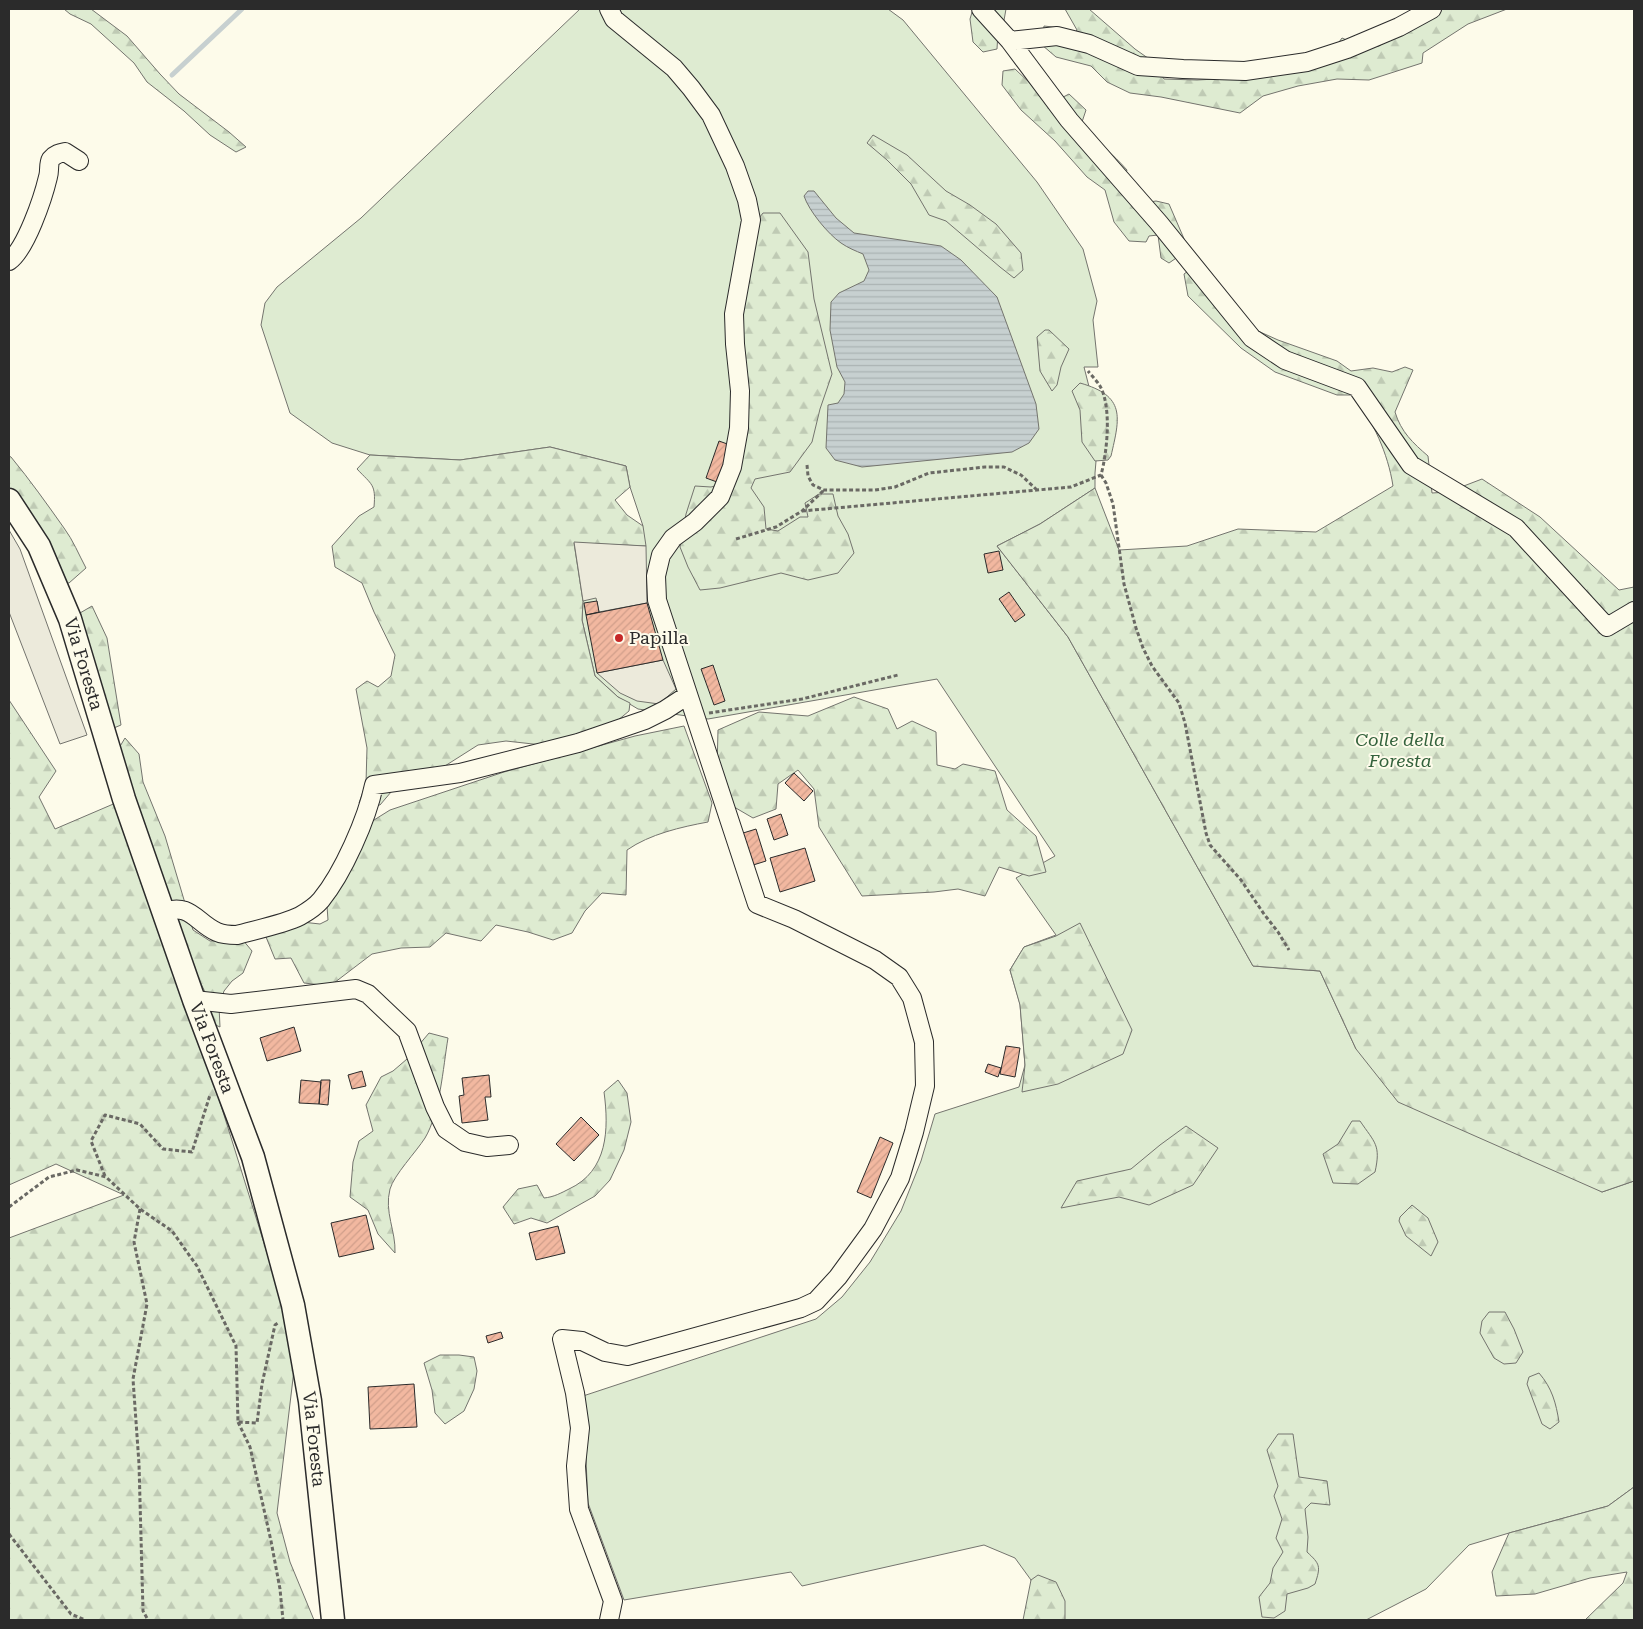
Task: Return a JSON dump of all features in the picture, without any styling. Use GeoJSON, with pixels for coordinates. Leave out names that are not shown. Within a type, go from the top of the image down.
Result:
{"type":"FeatureCollection","features":[{"type":"Feature","properties":{"kind":"main road","name":"Via Foresta"},"geometry":{"type":"LineString","coordinates":[[9,500],[39,546],[70,619],[124,798],[194,1000],[253,1157],[295,1316],[310,1401],[333,1620]]}},
{"type":"Feature","properties":{"kind":"street"},"geometry":{"type":"LineString","coordinates":[[609,9],[614,19],[674,68],[711,115],[738,175],[747,200],[751,220],[734,314],[740,400],[739,428],[732,467],[720,497],[696,522],[673,538],[661,555],[656,576],[657,600],[757,904],[794,919],[875,960],[899,977],[912,998],[924,1042],[925,1086],[900,1178],[873,1229],[838,1278],[816,1301],[801,1308],[627,1356],[605,1352],[582,1341],[562,1339],[576,1393],[580,1428],[576,1466],[579,1509],[613,1601],[609,1620]]}},
{"type":"Feature","properties":{"kind":"street"},"geometry":{"type":"LineString","coordinates":[[981,9],[1010,41],[1069,120],[1159,223],[1252,338],[1285,360],[1357,387],[1411,465],[1516,528],[1607,627],[1634,611]]}},
{"type":"Feature","properties":{"kind":"street"},"geometry":{"type":"LineString","coordinates":[[1010,41],[1056,36],[1089,44],[1138,66],[1245,71],[1307,62],[1399,27],[1432,9]]}},
{"type":"Feature","properties":{"kind":"street"},"geometry":{"type":"LineString","coordinates":[[9,261],[16,256],[37,213],[49,175],[50,161],[55,155],[65,152],[79,161]]}},
{"type":"Feature","properties":{"kind":"street"},"geometry":{"type":"LineString","coordinates":[[163,912],[172,908],[184,910],[194,914],[215,932],[229,935],[237,935],[299,916],[320,901],[338,874],[364,818],[374,785],[460,773],[578,743],[691,702]]}},
{"type":"Feature","properties":{"kind":"street"},"geometry":{"type":"LineString","coordinates":[[194,1000],[231,1004],[356,989],[368,994],[407,1031],[435,1107],[446,1129],[465,1142],[487,1147],[509,1145]]}},
{"type":"Feature","properties":{"kind":"path"},"geometry":{"type":"LineString","coordinates":[[1088,371],[1100,387],[1108,416],[1106,458],[1101,475],[1106,483],[1113,504],[1124,584],[1143,648],[1152,666],[1179,703],[1185,723],[1206,833],[1210,845],[1241,880],[1289,950]]}},
{"type":"Feature","properties":{"kind":"path"},"geometry":{"type":"LineString","coordinates":[[807,465],[808,476],[813,485],[824,490],[875,490],[894,487],[929,472],[1004,467],[1021,475],[1037,490]]}},
{"type":"Feature","properties":{"kind":"path"},"geometry":{"type":"LineString","coordinates":[[802,511],[1072,487],[1101,475]]}},
{"type":"Feature","properties":{"kind":"path"},"geometry":{"type":"LineString","coordinates":[[736,539],[776,527],[802,511],[824,490]]}},
{"type":"Feature","properties":{"kind":"path"},"geometry":{"type":"LineString","coordinates":[[691,702],[708,714],[802,699],[898,675]]}},
{"type":"Feature","properties":{"kind":"path"},"geometry":{"type":"LineString","coordinates":[[219,1064],[192,1152],[164,1149],[140,1124],[106,1115],[91,1140],[106,1177],[140,1208],[172,1231],[197,1266],[236,1346],[238,1422],[250,1447],[271,1541],[280,1589],[283,1620]]}},
{"type":"Feature","properties":{"kind":"path"},"geometry":{"type":"LineString","coordinates":[[9,1207],[49,1177],[77,1170],[106,1177]]}},
{"type":"Feature","properties":{"kind":"path"},"geometry":{"type":"LineString","coordinates":[[140,1208],[134,1242],[147,1304],[133,1379],[139,1464],[143,1611],[148,1620]]}},
{"type":"Feature","properties":{"kind":"path"},"geometry":{"type":"LineString","coordinates":[[238,1422],[257,1423],[262,1384],[275,1324],[295,1316]]}},
{"type":"Feature","properties":{"kind":"path"},"geometry":{"type":"LineString","coordinates":[[9,1534],[71,1614],[85,1620]]}},
{"type":"Feature","properties":{"kind":"green space"},"geometry":{"type":"Polygon","coordinates":[[[64,9],[91,9],[127,36],[179,94],[246,147],[236,152],[210,135],[184,111],[147,82],[134,63],[91,24],[64,9]]]}},
{"type":"Feature","properties":{"kind":"green space"},"geometry":{"type":"Polygon","coordinates":[[[580,9],[888,9],[903,20],[1037,182],[1083,249],[1097,301],[1093,320],[1098,367],[1084,367],[1099,426],[1095,488],[1040,524],[997,546],[1068,637],[1253,966],[1320,971],[1356,1049],[1602,1192],[1634,1181],[1634,1487],[1608,1506],[1469,1545],[1426,1589],[1366,1620],[1043,1620],[1031,1580],[1015,1558],[984,1545],[802,1586],[791,1572],[624,1600],[588,1503],[583,1396],[816,1319],[842,1297],[870,1262],[901,1211],[921,1161],[935,1114],[1019,1087],[1025,1065],[1020,1004],[1010,970],[1024,947],[1056,935],[1016,878],[1055,856],[937,679],[708,719],[638,709],[618,697],[595,676],[582,620],[583,601],[574,542],[643,526],[630,487],[626,466],[550,447],[460,460],[370,455],[332,443],[290,413],[261,325],[265,303],[277,287],[361,218],[580,9]]]}},
{"type":"Feature","properties":{"kind":"green space"},"geometry":{"type":"Polygon","coordinates":[[[973,9],[1006,9],[1003,26],[998,32],[997,49],[983,52],[973,42],[970,19],[973,9]]]}},
{"type":"Feature","properties":{"kind":"green space"},"geometry":{"type":"Polygon","coordinates":[[[1065,9],[1089,9],[1135,49],[1152,61],[1164,79],[1197,80],[1254,77],[1328,57],[1342,38],[1365,48],[1379,46],[1427,17],[1429,9],[1507,9],[1468,24],[1423,53],[1422,63],[1369,80],[1337,79],[1298,86],[1263,96],[1240,113],[1161,97],[1130,93],[1107,82],[1091,66],[1056,57],[1042,45],[1044,26],[1061,28],[1072,36],[1077,30],[1065,9]]]}},
{"type":"Feature","properties":{"kind":"green space"},"geometry":{"type":"Polygon","coordinates":[[[1015,69],[1034,87],[1048,105],[1069,94],[1086,110],[1079,131],[1104,148],[1127,170],[1123,183],[1143,203],[1156,201],[1169,204],[1185,241],[1185,252],[1169,263],[1161,258],[1158,235],[1149,236],[1146,242],[1129,241],[1114,222],[1105,190],[1087,177],[1055,141],[1021,110],[1002,85],[1003,71],[1015,69]]]}},
{"type":"Feature","properties":{"kind":"green space"},"geometry":{"type":"Polygon","coordinates":[[[873,135],[907,155],[946,191],[970,205],[996,224],[1021,253],[1023,270],[1014,278],[946,221],[929,215],[911,184],[867,143],[873,135]]]}},
{"type":"Feature","properties":{"kind":"green space"},"geometry":{"type":"Polygon","coordinates":[[[763,213],[780,213],[808,252],[814,299],[832,374],[820,409],[812,442],[790,472],[755,479],[751,488],[764,507],[766,529],[778,531],[800,517],[808,517],[805,503],[819,494],[833,494],[838,516],[848,534],[854,553],[838,573],[808,580],[781,573],[720,588],[700,590],[680,547],[686,514],[695,486],[711,487],[731,482],[736,351],[751,228],[763,213]]]}},
{"type":"Feature","properties":{"kind":"green space","name":"Colle della Foresta"},"geometry":{"type":"Polygon","coordinates":[[[1195,266],[1230,298],[1258,331],[1337,361],[1351,371],[1373,368],[1392,372],[1405,367],[1413,370],[1395,412],[1408,437],[1428,456],[1432,493],[1448,492],[1482,479],[1540,517],[1619,590],[1634,587],[1634,1181],[1602,1192],[1398,1102],[1356,1049],[1320,971],[1253,966],[1068,637],[997,546],[1040,524],[1095,488],[1119,550],[1187,546],[1238,529],[1316,532],[1393,486],[1379,438],[1354,395],[1337,395],[1275,372],[1241,348],[1188,296],[1184,274],[1195,266]]]}},
{"type":"Feature","properties":{"kind":"green space"},"geometry":{"type":"Polygon","coordinates":[[[1045,330],[1049,330],[1069,349],[1061,367],[1057,385],[1052,391],[1040,371],[1037,337],[1045,330]]]}},
{"type":"Feature","properties":{"kind":"green space"},"geometry":{"type":"Polygon","coordinates":[[[1080,383],[1106,394],[1116,410],[1116,430],[1111,456],[1108,460],[1095,461],[1082,442],[1080,410],[1072,391],[1080,383]]]}},
{"type":"Feature","properties":{"kind":"green space"},"geometry":{"type":"Polygon","coordinates":[[[550,447],[626,466],[630,487],[615,500],[627,515],[643,526],[646,546],[574,543],[583,601],[582,620],[595,676],[618,697],[630,703],[629,711],[605,731],[542,745],[506,741],[478,745],[437,771],[403,778],[380,805],[359,803],[366,783],[367,748],[356,689],[367,681],[378,687],[391,676],[395,655],[362,583],[335,567],[332,546],[359,516],[374,507],[372,485],[357,469],[370,455],[460,460],[550,447]]]}},
{"type":"Feature","properties":{"kind":"green space"},"geometry":{"type":"Polygon","coordinates":[[[9,456],[32,483],[67,533],[86,568],[69,583],[62,582],[40,526],[9,487],[9,456]]]}},
{"type":"Feature","properties":{"kind":"green space"},"geometry":{"type":"Polygon","coordinates":[[[92,606],[107,638],[121,725],[109,730],[81,636],[80,613],[92,606]]]}},
{"type":"Feature","properties":{"kind":"green space"},"geometry":{"type":"Polygon","coordinates":[[[854,697],[888,709],[897,729],[912,721],[936,732],[937,765],[955,769],[963,764],[995,771],[1007,810],[1036,836],[1046,872],[1029,876],[999,867],[985,896],[958,889],[862,896],[819,827],[814,789],[798,770],[778,784],[776,809],[753,818],[729,804],[717,769],[718,730],[759,712],[808,716],[854,697]]]}},
{"type":"Feature","properties":{"kind":"green space"},"geometry":{"type":"Polygon","coordinates":[[[9,700],[56,771],[39,797],[55,829],[118,802],[199,1035],[283,1304],[294,1370],[277,1513],[290,1562],[314,1620],[9,1620],[9,1238],[124,1195],[56,1164],[9,1185],[9,700]]]}},
{"type":"Feature","properties":{"kind":"green space"},"geometry":{"type":"Polygon","coordinates":[[[684,726],[712,803],[708,822],[656,835],[627,850],[626,895],[602,893],[585,911],[572,933],[553,940],[496,925],[481,941],[446,933],[430,947],[401,948],[372,954],[330,986],[304,983],[291,958],[275,959],[266,937],[302,922],[320,924],[328,920],[327,906],[366,825],[390,810],[504,772],[635,736],[684,726]]]}},
{"type":"Feature","properties":{"kind":"green space"},"geometry":{"type":"Polygon","coordinates":[[[125,738],[139,754],[143,782],[165,836],[193,930],[210,941],[242,939],[252,951],[243,973],[232,981],[224,991],[219,1006],[220,1027],[209,1022],[202,1000],[205,992],[190,961],[113,758],[125,738]]]}},
{"type":"Feature","properties":{"kind":"green space"},"geometry":{"type":"Polygon","coordinates":[[[1080,923],[1132,1030],[1123,1054],[1058,1084],[1022,1092],[1025,1065],[1020,1005],[1010,970],[1024,947],[1056,936],[1080,923]]]}},
{"type":"Feature","properties":{"kind":"green space"},"geometry":{"type":"Polygon","coordinates":[[[429,1033],[448,1038],[438,1103],[425,1138],[396,1177],[390,1189],[388,1206],[395,1253],[378,1234],[368,1210],[350,1197],[353,1162],[359,1141],[373,1131],[366,1105],[381,1077],[393,1071],[407,1059],[429,1033]]]}},
{"type":"Feature","properties":{"kind":"green space"},"geometry":{"type":"Polygon","coordinates":[[[618,1080],[627,1093],[631,1122],[624,1150],[610,1180],[595,1196],[547,1223],[531,1218],[514,1224],[503,1207],[518,1189],[537,1185],[544,1198],[551,1197],[582,1181],[592,1171],[599,1160],[603,1148],[606,1120],[604,1092],[618,1080]]]}},
{"type":"Feature","properties":{"kind":"green space"},"geometry":{"type":"Polygon","coordinates":[[[1352,1121],[1360,1121],[1370,1134],[1375,1145],[1377,1163],[1375,1172],[1358,1184],[1333,1183],[1323,1154],[1338,1144],[1352,1121]]]}},
{"type":"Feature","properties":{"kind":"green space"},"geometry":{"type":"Polygon","coordinates":[[[1186,1126],[1218,1148],[1193,1185],[1149,1205],[1119,1197],[1061,1208],[1077,1181],[1131,1169],[1186,1126]]]}},
{"type":"Feature","properties":{"kind":"green space"},"geometry":{"type":"Polygon","coordinates":[[[1412,1205],[1428,1218],[1438,1242],[1431,1256],[1406,1236],[1399,1221],[1400,1217],[1412,1205]]]}},
{"type":"Feature","properties":{"kind":"green space"},"geometry":{"type":"Polygon","coordinates":[[[1489,1312],[1505,1312],[1514,1329],[1523,1352],[1516,1363],[1504,1364],[1494,1358],[1480,1333],[1482,1321],[1489,1312]]]}},
{"type":"Feature","properties":{"kind":"green space"},"geometry":{"type":"Polygon","coordinates":[[[440,1355],[474,1357],[477,1371],[474,1389],[464,1411],[445,1424],[435,1413],[432,1390],[424,1363],[440,1355]]]}},
{"type":"Feature","properties":{"kind":"green space"},"geometry":{"type":"Polygon","coordinates":[[[1539,1373],[1550,1390],[1558,1415],[1559,1422],[1550,1429],[1542,1424],[1527,1384],[1529,1377],[1539,1373]]]}},
{"type":"Feature","properties":{"kind":"green space"},"geometry":{"type":"Polygon","coordinates":[[[1278,1434],[1293,1434],[1299,1477],[1327,1481],[1330,1505],[1311,1503],[1305,1509],[1308,1537],[1307,1552],[1315,1560],[1319,1569],[1315,1584],[1287,1594],[1285,1611],[1274,1618],[1262,1617],[1259,1597],[1270,1583],[1273,1568],[1283,1552],[1276,1538],[1282,1519],[1274,1496],[1278,1486],[1267,1450],[1278,1434]]]}},
{"type":"Feature","properties":{"kind":"green space"},"geometry":{"type":"Polygon","coordinates":[[[1634,1487],[1634,1620],[1585,1620],[1623,1583],[1627,1572],[1590,1578],[1535,1594],[1496,1596],[1492,1572],[1509,1533],[1608,1506],[1634,1487]]]}},
{"type":"Feature","properties":{"kind":"green space"},"geometry":{"type":"Polygon","coordinates":[[[1038,1575],[1056,1582],[1065,1601],[1065,1620],[1023,1620],[1031,1580],[1038,1575]]]}},
{"type":"Feature","properties":{"kind":"shaded area"},"geometry":{"type":"Polygon","coordinates":[[[808,191],[814,191],[836,218],[854,233],[941,246],[961,260],[997,297],[1036,404],[1039,429],[1029,443],[1012,452],[862,467],[835,460],[826,448],[828,405],[838,403],[844,394],[845,382],[837,367],[830,330],[831,302],[839,293],[864,281],[869,270],[863,254],[841,243],[820,222],[806,202],[804,196],[808,191]]]}},
{"type":"Feature","properties":{"kind":"shaded area"},"geometry":{"type":"Polygon","coordinates":[[[9,530],[20,549],[87,735],[60,744],[9,612],[9,530]]]}},
{"type":"Feature","properties":{"kind":"shaded area"},"geometry":{"type":"Polygon","coordinates":[[[574,542],[646,546],[647,603],[599,612],[596,598],[583,601],[574,542]]]}},
{"type":"Feature","properties":{"kind":"shaded area"},"geometry":{"type":"Polygon","coordinates":[[[663,660],[676,689],[659,704],[637,701],[620,693],[597,673],[663,660]]]}},
{"type":"Feature","properties":{"kind":"building"},"geometry":{"type":"Polygon","coordinates":[[[719,441],[730,445],[717,482],[706,478],[719,441]]]}},
{"type":"Feature","properties":{"kind":"building"},"geometry":{"type":"Polygon","coordinates":[[[999,551],[1003,570],[988,573],[984,554],[999,551]]]}},
{"type":"Feature","properties":{"kind":"building"},"geometry":{"type":"Polygon","coordinates":[[[1009,592],[1025,615],[1015,622],[999,599],[1009,592]]]}},
{"type":"Feature","properties":{"kind":"building"},"geometry":{"type":"Polygon","coordinates":[[[597,601],[599,612],[586,615],[584,603],[597,601]]]}},
{"type":"Feature","properties":{"kind":"building"},"geometry":{"type":"Polygon","coordinates":[[[647,603],[663,660],[597,673],[586,615],[647,603]]]}},
{"type":"Feature","properties":{"kind":"building"},"geometry":{"type":"Polygon","coordinates":[[[713,665],[725,701],[714,705],[701,669],[713,665]]]}},
{"type":"Feature","properties":{"kind":"building"},"geometry":{"type":"Polygon","coordinates":[[[794,773],[813,791],[804,801],[785,783],[794,773]]]}},
{"type":"Feature","properties":{"kind":"building"},"geometry":{"type":"Polygon","coordinates":[[[781,814],[788,835],[774,840],[767,819],[781,814]]]}},
{"type":"Feature","properties":{"kind":"building"},"geometry":{"type":"Polygon","coordinates":[[[756,829],[766,861],[750,866],[740,834],[756,829]]]}},
{"type":"Feature","properties":{"kind":"building"},"geometry":{"type":"Polygon","coordinates":[[[805,848],[815,881],[780,892],[770,858],[805,848]]]}},
{"type":"Feature","properties":{"kind":"building"},"geometry":{"type":"Polygon","coordinates":[[[294,1027],[301,1051],[267,1061],[260,1038],[294,1027]]]}},
{"type":"Feature","properties":{"kind":"building"},"geometry":{"type":"Polygon","coordinates":[[[1006,1046],[1020,1048],[1015,1077],[1000,1074],[1006,1046]]]}},
{"type":"Feature","properties":{"kind":"building"},"geometry":{"type":"Polygon","coordinates":[[[988,1064],[1001,1068],[998,1077],[985,1072],[988,1064]]]}},
{"type":"Feature","properties":{"kind":"building"},"geometry":{"type":"Polygon","coordinates":[[[362,1071],[366,1086],[352,1089],[348,1075],[362,1071]]]}},
{"type":"Feature","properties":{"kind":"building"},"geometry":{"type":"Polygon","coordinates":[[[489,1075],[491,1097],[485,1097],[488,1120],[462,1123],[459,1096],[464,1095],[462,1078],[489,1075]]]}},
{"type":"Feature","properties":{"kind":"building"},"geometry":{"type":"Polygon","coordinates":[[[301,1080],[321,1082],[319,1104],[299,1103],[301,1080]]]}},
{"type":"Feature","properties":{"kind":"building"},"geometry":{"type":"Polygon","coordinates":[[[321,1080],[330,1080],[328,1105],[319,1104],[321,1080]]]}},
{"type":"Feature","properties":{"kind":"building"},"geometry":{"type":"Polygon","coordinates":[[[581,1117],[599,1135],[574,1161],[556,1144],[581,1117]]]}},
{"type":"Feature","properties":{"kind":"building"},"geometry":{"type":"Polygon","coordinates":[[[880,1137],[893,1143],[871,1198],[857,1192],[880,1137]]]}},
{"type":"Feature","properties":{"kind":"building"},"geometry":{"type":"Polygon","coordinates":[[[366,1215],[374,1249],[339,1257],[331,1223],[366,1215]]]}},
{"type":"Feature","properties":{"kind":"building"},"geometry":{"type":"Polygon","coordinates":[[[558,1226],[565,1253],[536,1260],[529,1233],[558,1226]]]}},
{"type":"Feature","properties":{"kind":"building"},"geometry":{"type":"Polygon","coordinates":[[[501,1332],[503,1338],[488,1343],[486,1336],[501,1332]]]}},
{"type":"Feature","properties":{"kind":"building"},"geometry":{"type":"Polygon","coordinates":[[[414,1384],[417,1427],[370,1429],[368,1387],[414,1384]]]}},
{"type":"Feature","properties":{"kind":"waterway"},"geometry":{"type":"LineString","coordinates":[[172,75],[242,9]]}},
{"type":"Feature","properties":{"kind":"place","name":"Papilla"},"geometry":{"type":"Point","coordinates":[619,638]}}]}
